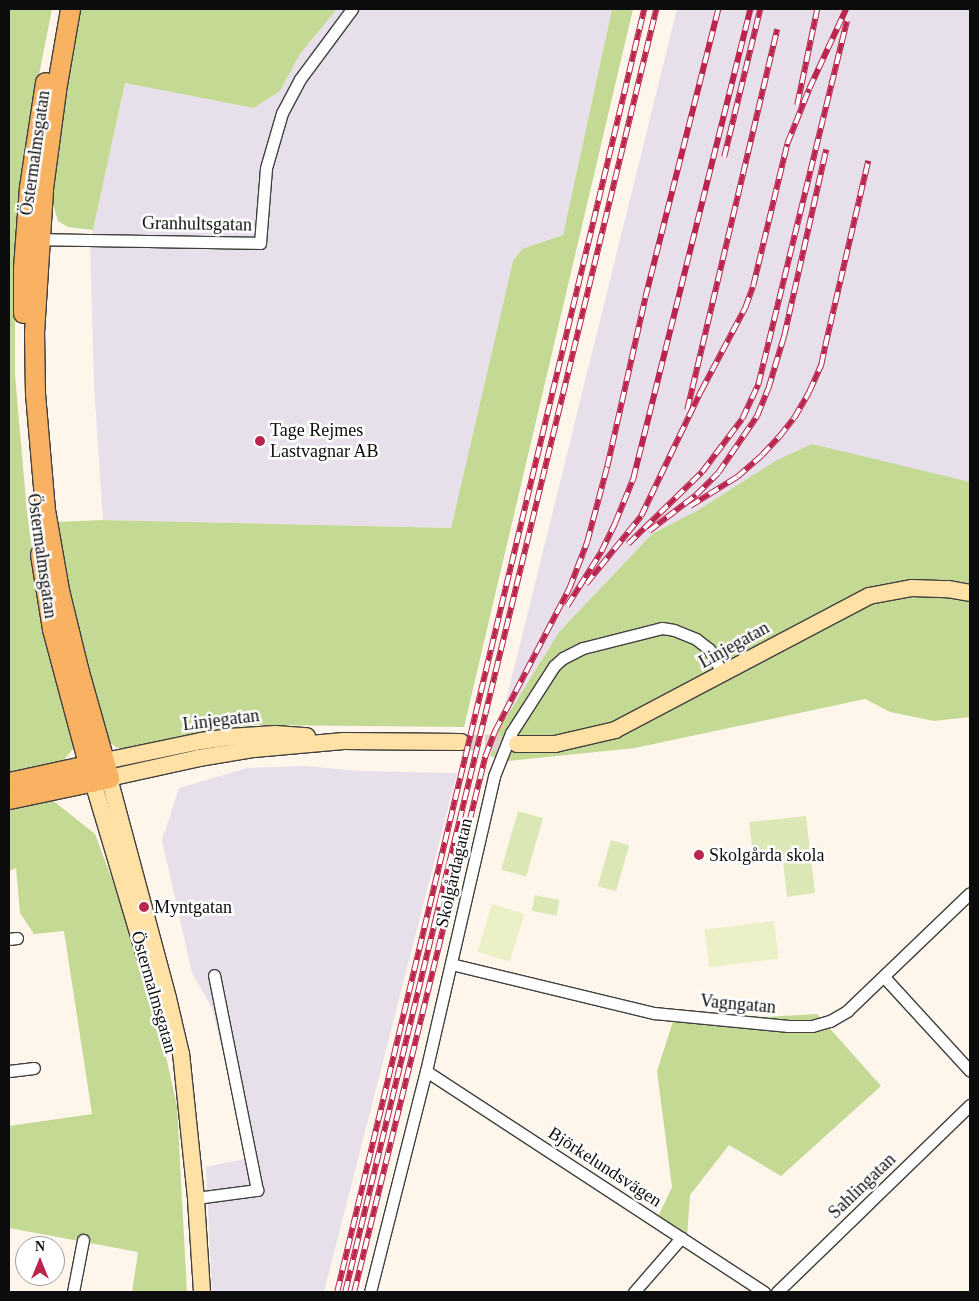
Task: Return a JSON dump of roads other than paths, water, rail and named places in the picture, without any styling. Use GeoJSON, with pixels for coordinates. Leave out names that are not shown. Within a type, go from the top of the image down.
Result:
{"type":"FeatureCollection","features":[{"type":"Feature","properties":{"kind":"main road","name":"Östermalmsgatan"},"geometry":{"type":"LineString","coordinates":[[59,9],[34,142],[32,239],[35,394],[44,510],[99,772]]}},
{"type":"Feature","properties":{"kind":"main road","name":"Östermalmsgatan"},"geometry":{"type":"LineString","coordinates":[[32,239],[70,9]]}},
{"type":"Feature","properties":{"kind":"main road"},"geometry":{"type":"LineString","coordinates":[[9,782],[99,772]]}},
{"type":"Feature","properties":{"kind":"main road"},"geometry":{"type":"LineString","coordinates":[[9,799],[99,772]]}},
{"type":"Feature","properties":{"kind":"street","name":"Granhultsgatan"},"geometry":{"type":"LineString","coordinates":[[32,239],[260,243],[265,177],[270,149],[282,113],[300,79],[352,9]]}},
{"type":"Feature","properties":{"kind":"street","name":"Linjegatan"},"geometry":{"type":"LineString","coordinates":[[517,744],[555,744],[615,730],[869,596],[912,588],[948,589],[970,593]]}},
{"type":"Feature","properties":{"kind":"street","name":"Skolgårdagatan"},"geometry":{"type":"LineString","coordinates":[[370,1292],[426,1071],[494,776],[511,733],[554,666],[568,655],[583,648],[662,628],[685,633],[703,644],[709,649],[723,674]]}},
{"type":"Feature","properties":{"kind":"street","name":"Linjegatan"},"geometry":{"type":"LineString","coordinates":[[99,772],[230,752],[344,741],[461,742]]}},
{"type":"Feature","properties":{"kind":"street","name":"Östermalmsgatan"},"geometry":{"type":"LineString","coordinates":[[99,772],[175,1025],[181,1054],[183,1088],[196,1198],[202,1292]]}},
{"type":"Feature","properties":{"kind":"street","name":"Vagngatan"},"geometry":{"type":"LineString","coordinates":[[451,964],[636,1010],[788,1026],[812,1026],[837,1018],[884,977],[970,892]]}},
{"type":"Feature","properties":{"kind":"street"},"geometry":{"type":"LineString","coordinates":[[196,1198],[257,1190],[214,975]]}},
{"type":"Feature","properties":{"kind":"street"},"geometry":{"type":"LineString","coordinates":[[884,977],[970,1071]]}},
{"type":"Feature","properties":{"kind":"street"},"geometry":{"type":"LineString","coordinates":[[9,1071],[34,1068]]}},
{"type":"Feature","properties":{"kind":"street","name":"Björkelundsvägen"},"geometry":{"type":"LineString","coordinates":[[426,1071],[764,1292]]}},
{"type":"Feature","properties":{"kind":"street","name":"Sahlingatan"},"geometry":{"type":"LineString","coordinates":[[777,1292],[970,1105]]}},
{"type":"Feature","properties":{"kind":"street"},"geometry":{"type":"LineString","coordinates":[[634,1292],[681,1238]]}},
{"type":"Feature","properties":{"kind":"street"},"geometry":{"type":"LineString","coordinates":[[73,1292],[83,1240]]}},
{"type":"Feature","properties":{"kind":"tunnel"},"geometry":{"type":"LineString","coordinates":[[461,742],[517,744]]}},
{"type":"Feature","properties":{"kind":"railway"},"geometry":{"type":"LineString","coordinates":[[337,1292],[644,9]]}},
{"type":"Feature","properties":{"kind":"railway"},"geometry":{"type":"LineString","coordinates":[[345,1292],[656,9]]}},
{"type":"Feature","properties":{"kind":"railway"},"geometry":{"type":"LineString","coordinates":[[354,1292],[485,757],[495,731],[569,589],[587,542],[607,467],[645,298],[718,9]]}},
{"type":"Feature","properties":{"kind":"railway"},"geometry":{"type":"LineString","coordinates":[[567,606],[601,552],[633,479],[750,9]]}},
{"type":"Feature","properties":{"kind":"railway"},"geometry":{"type":"LineString","coordinates":[[724,157],[760,9]]}},
{"type":"Feature","properties":{"kind":"railway"},"geometry":{"type":"LineString","coordinates":[[797,105],[817,9]]}},
{"type":"Feature","properties":{"kind":"railway"},"geometry":{"type":"LineString","coordinates":[[586,584],[641,516],[701,391],[745,308],[753,286],[787,144],[809,89],[846,9]]}},
{"type":"Feature","properties":{"kind":"railway"},"geometry":{"type":"LineString","coordinates":[[628,544],[702,472],[742,419],[758,385],[847,21]]}},
{"type":"Feature","properties":{"kind":"railway"},"geometry":{"type":"LineString","coordinates":[[687,410],[777,30]]}},
{"type":"Feature","properties":{"kind":"railway"},"geometry":{"type":"LineString","coordinates":[[649,531],[696,495],[718,473],[757,416],[768,389],[784,336],[826,150]]}},
{"type":"Feature","properties":{"kind":"railway"},"geometry":{"type":"LineString","coordinates":[[690,506],[737,477],[762,455],[794,418],[809,392],[821,365],[868,161]]}},
{"type":"Feature","properties":{"kind":"place","name":"Tage Rejmes Lastvagnar AB"},"geometry":{"type":"Point","coordinates":[260,441]}},
{"type":"Feature","properties":{"kind":"place","name":"Skolgårda skola"},"geometry":{"type":"Point","coordinates":[699,855]}},
{"type":"Feature","properties":{"kind":"place","name":"Myntgatan"},"geometry":{"type":"Point","coordinates":[144,907]}}]}
